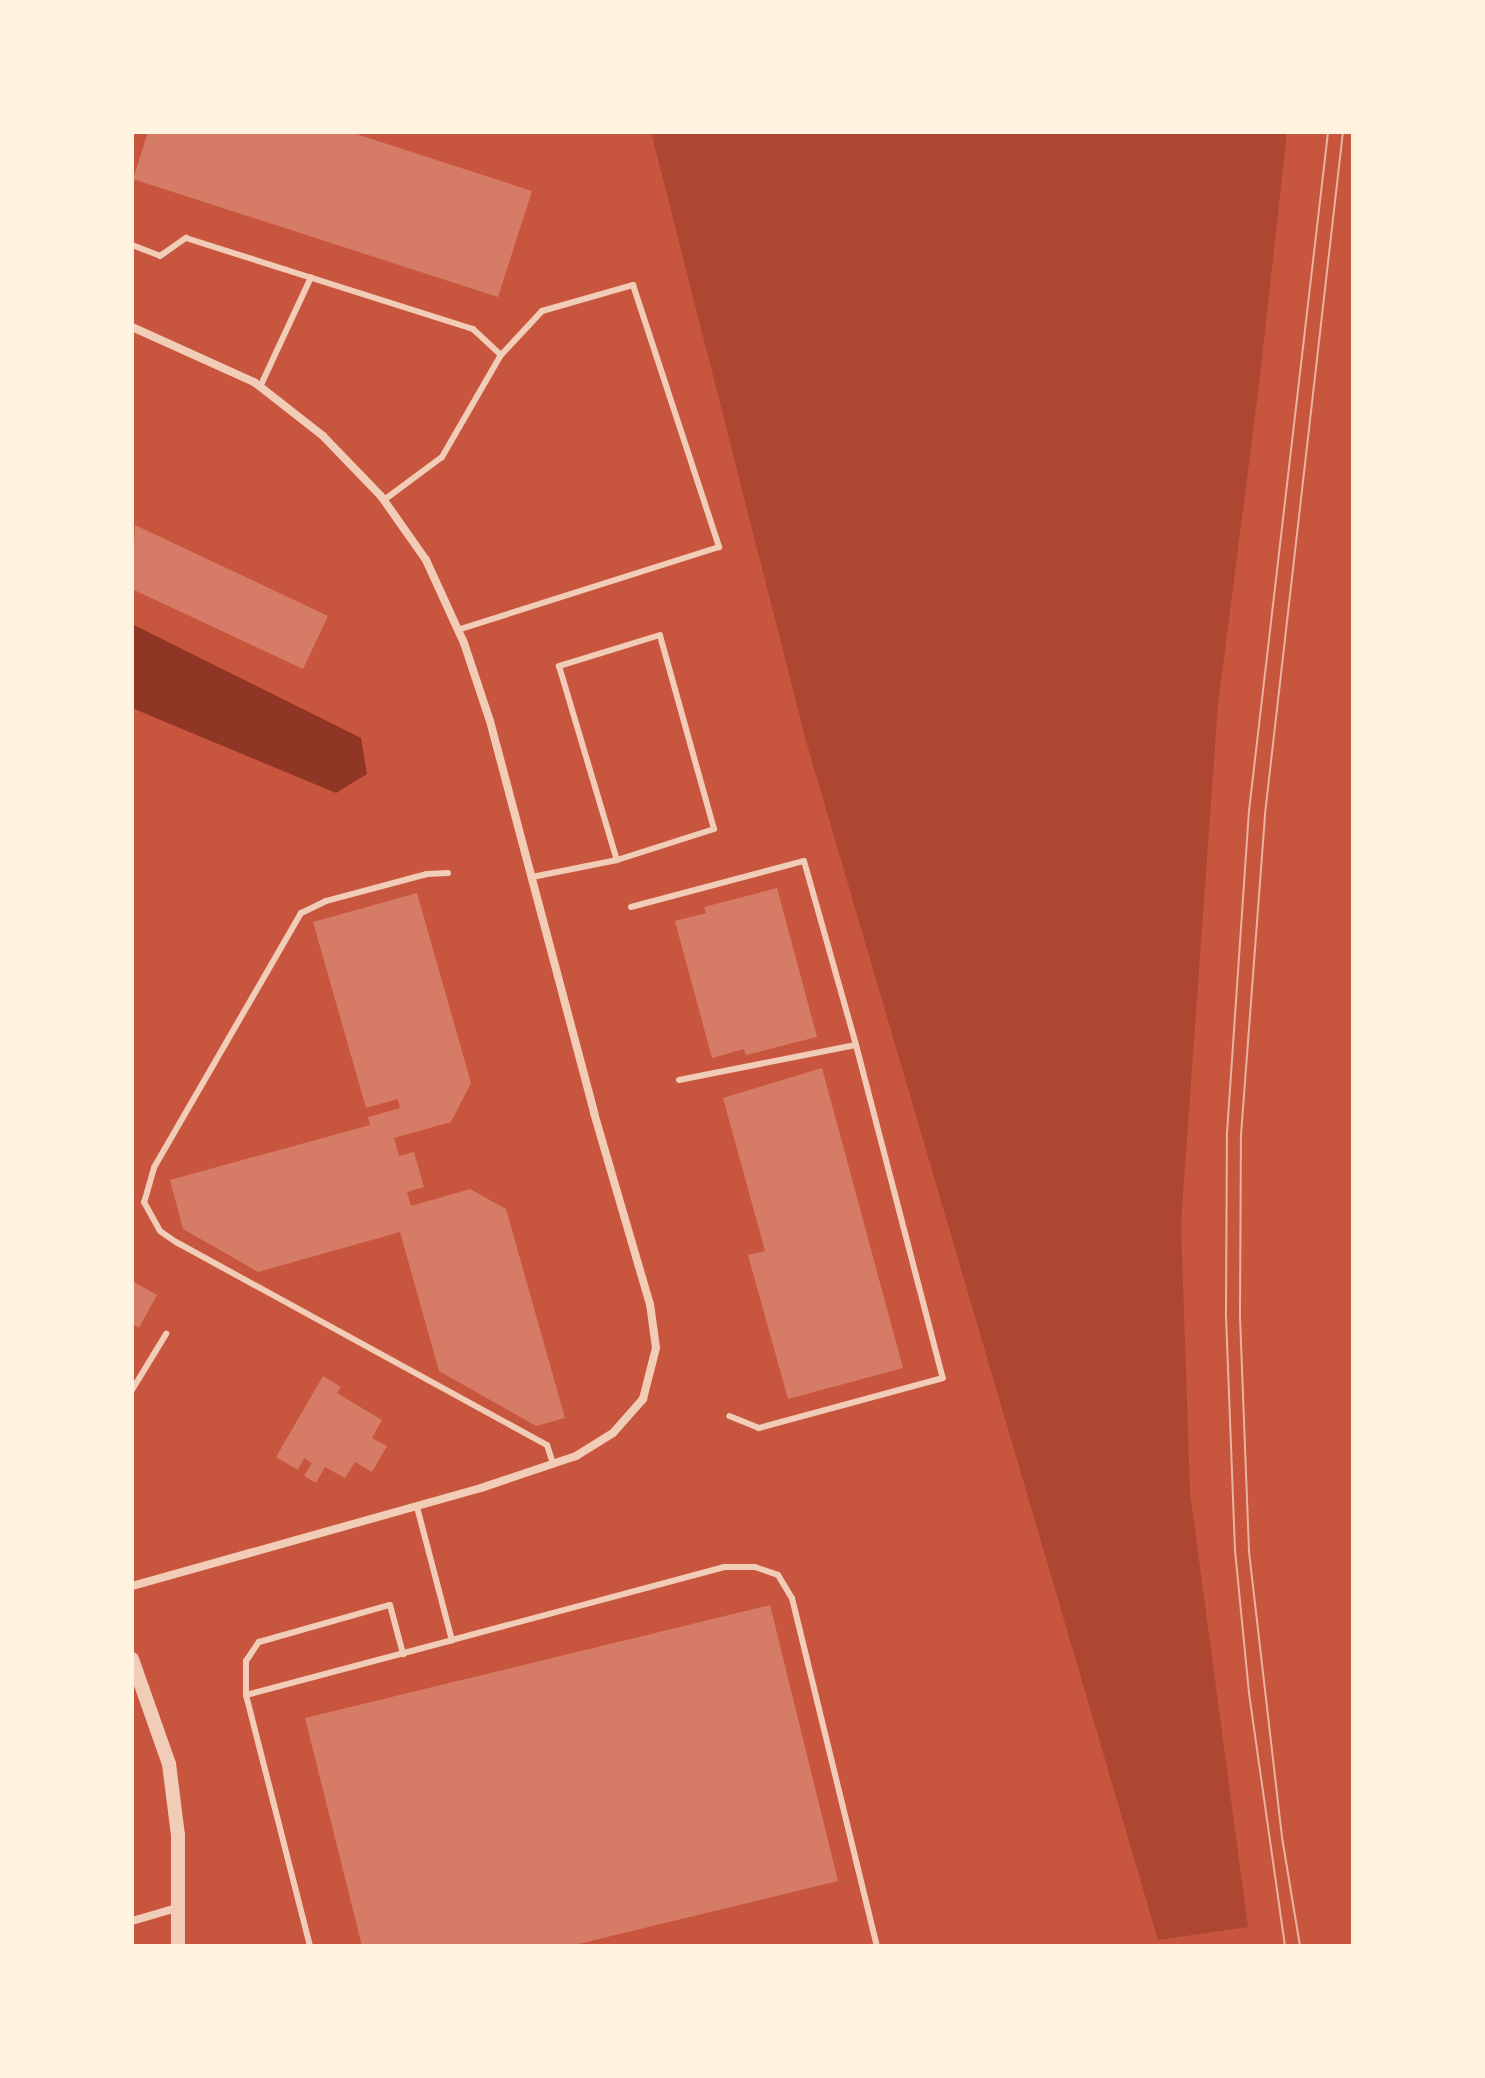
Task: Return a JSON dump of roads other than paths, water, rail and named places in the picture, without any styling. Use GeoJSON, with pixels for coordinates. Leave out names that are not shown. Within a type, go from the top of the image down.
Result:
{"type":"FeatureCollection","features":[{"type":"Feature","properties":{"kind":"street"},"geometry":{"type":"LineString","coordinates":[[132,327],[175,343],[260,387],[323,436],[384,500],[426,560],[458,630],[490,721],[650,1304],[656,1348],[643,1399],[613,1433],[576,1456],[417,1507],[132,1586]]}},
{"type":"Feature","properties":{"kind":"street"},"geometry":{"type":"LineString","coordinates":[[132,1659],[169,1764],[178,1835],[178,1946]]}},
{"type":"Feature","properties":{"kind":"street"},"geometry":{"type":"LineString","coordinates":[[132,1921],[180,1907]]}},
{"type":"Feature","properties":{"kind":"lane"},"geometry":{"type":"LineString","coordinates":[[132,245],[160,256],[186,238],[473,329],[501,355]]}},
{"type":"Feature","properties":{"kind":"lane"},"geometry":{"type":"LineString","coordinates":[[260,387],[311,277]]}},
{"type":"Feature","properties":{"kind":"lane"},"geometry":{"type":"LineString","coordinates":[[384,500],[442,457],[501,355],[542,311],[633,285],[719,547],[458,630]]}},
{"type":"Feature","properties":{"kind":"lane"},"geometry":{"type":"LineString","coordinates":[[532,877],[617,860],[714,829],[660,635],[559,666],[617,860]]}},
{"type":"Feature","properties":{"kind":"lane"},"geometry":{"type":"LineString","coordinates":[[631,907],[804,861],[856,1045],[943,1378],[759,1428],[729,1416]]}},
{"type":"Feature","properties":{"kind":"lane"},"geometry":{"type":"LineString","coordinates":[[448,873],[427,874],[326,901],[301,913],[154,1168],[144,1202],[160,1231],[176,1242],[547,1445],[553,1464]]}},
{"type":"Feature","properties":{"kind":"lane"},"geometry":{"type":"LineString","coordinates":[[679,1080],[856,1045]]}},
{"type":"Feature","properties":{"kind":"lane"},"geometry":{"type":"LineString","coordinates":[[132,1390],[166,1334]]}},
{"type":"Feature","properties":{"kind":"lane"},"geometry":{"type":"LineString","coordinates":[[417,1507],[452,1640]]}},
{"type":"Feature","properties":{"kind":"lane"},"geometry":{"type":"LineString","coordinates":[[246,1695],[724,1567],[755,1567],[778,1575],[792,1598],[877,1946]]}},
{"type":"Feature","properties":{"kind":"lane"},"geometry":{"type":"LineString","coordinates":[[310,1946],[246,1695],[246,1661],[259,1642],[390,1605],[403,1654]]}},
{"type":"Feature","properties":{"kind":"tram line"},"geometry":{"type":"LineString","coordinates":[[1285,1946],[1249,1693],[1235,1550],[1226,1312],[1227,1133],[1249,811],[1328,132]]}},
{"type":"Feature","properties":{"kind":"tram line"},"geometry":{"type":"LineString","coordinates":[[1300,1946],[1282,1837],[1249,1551],[1240,1313],[1241,1135],[1265,814],[1343,132]]}}]}
